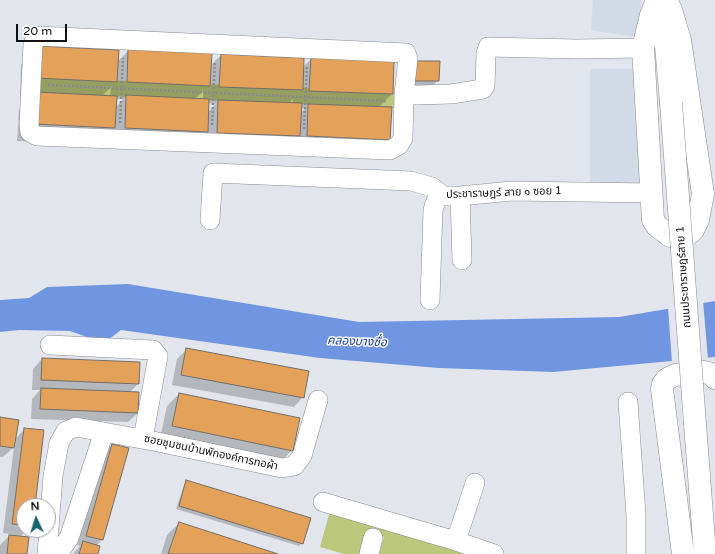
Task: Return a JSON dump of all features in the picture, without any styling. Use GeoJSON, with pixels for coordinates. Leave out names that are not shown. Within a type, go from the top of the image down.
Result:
{"type":"FeatureCollection","features":[{"type":"Feature","properties":{"kind":"main road"},"geometry":{"type":"LineString","coordinates":[[658,0],[651,15],[643,48],[651,192],[654,220],[657,226],[670,236],[687,235],[692,230],[709,194],[680,40],[666,0]]}},
{"type":"Feature","properties":{"kind":"main road","name":"ถนนประชาราษฎร์สาย 1"},"geometry":{"type":"LineString","coordinates":[[662,0],[705,554]]}},
{"type":"Feature","properties":{"kind":"main road"},"geometry":{"type":"LineString","coordinates":[[683,554],[662,389],[663,384],[667,379],[675,375],[706,372],[715,378]]}},
{"type":"Feature","properties":{"kind":"street"},"geometry":{"type":"LineString","coordinates":[[37,36],[123,40],[406,53],[408,59],[404,98],[403,138],[399,145],[390,150],[37,136],[30,132],[29,125],[33,44],[37,36]]}},
{"type":"Feature","properties":{"kind":"street"},"geometry":{"type":"LineString","coordinates":[[404,98],[451,94],[483,89],[485,86],[486,53],[488,47],[577,49],[643,48]]}},
{"type":"Feature","properties":{"kind":"street"},"geometry":{"type":"LineString","coordinates":[[210,220],[213,173],[411,180],[432,187],[451,196],[462,260]]}},
{"type":"Feature","properties":{"kind":"street","name":"ประชาราษฎร์ สาย ๑ ซอย 1"},"geometry":{"type":"LineString","coordinates":[[430,300],[433,210],[438,197],[512,191],[651,192]]}},
{"type":"Feature","properties":{"kind":"street"},"geometry":{"type":"LineString","coordinates":[[50,345],[153,350],[158,356],[143,439]]}},
{"type":"Feature","properties":{"kind":"street","name":"ซอยชุมชนบ้านพักองค์การทอผ้า"},"geometry":{"type":"LineString","coordinates":[[47,554],[53,476],[60,443],[66,431],[76,427],[143,439],[282,468],[294,466],[302,456],[318,400]]}},
{"type":"Feature","properties":{"kind":"street"},"geometry":{"type":"LineString","coordinates":[[628,402],[636,515],[636,554]]}},
{"type":"Feature","properties":{"kind":"street"},"geometry":{"type":"LineString","coordinates":[[58,554],[69,538],[104,432]]}},
{"type":"Feature","properties":{"kind":"street"},"geometry":{"type":"LineString","coordinates":[[456,541],[475,483]]}},
{"type":"Feature","properties":{"kind":"street"},"geometry":{"type":"LineString","coordinates":[[324,502],[456,541],[494,554]]}},
{"type":"Feature","properties":{"kind":"path"},"geometry":{"type":"LineString","coordinates":[[119,139],[123,40]]}},
{"type":"Feature","properties":{"kind":"path"},"geometry":{"type":"LineString","coordinates":[[211,143],[216,44]]}},
{"type":"Feature","properties":{"kind":"path"},"geometry":{"type":"LineString","coordinates":[[304,146],[307,48]]}},
{"type":"Feature","properties":{"kind":"path"},"geometry":{"type":"LineString","coordinates":[[31,84],[306,97],[404,98]]}},
{"type":"Feature","properties":{"kind":"shaded area"},"geometry":{"type":"Polygon","coordinates":[[[593,0],[641,0],[642,38],[591,30],[593,0]]]}},
{"type":"Feature","properties":{"kind":"shaded area"},"geometry":{"type":"Polygon","coordinates":[[[590,69],[637,69],[647,189],[590,189],[590,69]]]}},
{"type":"Feature","properties":{"kind":"green space"},"geometry":{"type":"Polygon","coordinates":[[[35,77],[395,92],[394,108],[34,93],[35,77]]]}},
{"type":"Feature","properties":{"kind":"green space"},"geometry":{"type":"Polygon","coordinates":[[[330,511],[473,554],[379,554],[384,537],[370,533],[363,554],[344,554],[320,547],[330,511]]]}},
{"type":"Feature","properties":{"kind":"water","name":"คลองบางซื่อ"},"geometry":{"type":"Polygon","coordinates":[[[128,284],[359,322],[619,317],[715,301],[715,357],[553,372],[439,368],[320,358],[121,330],[104,343],[70,331],[19,330],[0,332],[0,300],[29,298],[47,287],[128,284]]]}},
{"type":"Feature","properties":{"kind":"pier"},"geometry":{"type":"Polygon","coordinates":[[[703,301],[708,359],[672,363],[668,307],[703,301]]]}},
{"type":"Feature","properties":{"kind":"building"},"geometry":{"type":"Polygon","coordinates":[[[38,46],[119,50],[117,82],[36,78],[38,46]]]}},
{"type":"Feature","properties":{"kind":"building"},"geometry":{"type":"Polygon","coordinates":[[[128,49],[212,53],[210,86],[127,82],[128,49]]]}},
{"type":"Feature","properties":{"kind":"building"},"geometry":{"type":"Polygon","coordinates":[[[221,54],[304,58],[303,90],[219,87],[221,54]]]}},
{"type":"Feature","properties":{"kind":"building"},"geometry":{"type":"Polygon","coordinates":[[[311,58],[394,61],[393,94],[309,91],[311,58]]]}},
{"type":"Feature","properties":{"kind":"building"},"geometry":{"type":"Polygon","coordinates":[[[415,61],[440,61],[439,81],[415,81],[415,61]]]}},
{"type":"Feature","properties":{"kind":"building"},"geometry":{"type":"Polygon","coordinates":[[[35,92],[117,96],[115,128],[34,124],[35,92]]]}},
{"type":"Feature","properties":{"kind":"building"},"geometry":{"type":"Polygon","coordinates":[[[126,95],[209,99],[208,132],[125,128],[126,95]]]}},
{"type":"Feature","properties":{"kind":"building"},"geometry":{"type":"Polygon","coordinates":[[[218,100],[302,103],[300,136],[217,133],[218,100]]]}},
{"type":"Feature","properties":{"kind":"building"},"geometry":{"type":"Polygon","coordinates":[[[308,104],[392,107],[390,140],[307,136],[308,104]]]}},
{"type":"Feature","properties":{"kind":"building"},"geometry":{"type":"Polygon","coordinates":[[[186,348],[309,371],[304,398],[181,375],[186,348]]]}},
{"type":"Feature","properties":{"kind":"building"},"geometry":{"type":"Polygon","coordinates":[[[42,358],[140,362],[139,384],[41,380],[42,358]]]}},
{"type":"Feature","properties":{"kind":"building"},"geometry":{"type":"Polygon","coordinates":[[[41,388],[139,392],[138,413],[40,409],[41,388]]]}},
{"type":"Feature","properties":{"kind":"building"},"geometry":{"type":"Polygon","coordinates":[[[179,393],[300,418],[293,451],[172,426],[179,393]]]}},
{"type":"Feature","properties":{"kind":"building"},"geometry":{"type":"Polygon","coordinates":[[[0,417],[19,420],[14,448],[0,446],[0,417]]]}},
{"type":"Feature","properties":{"kind":"building"},"geometry":{"type":"Polygon","coordinates":[[[24,428],[44,430],[36,498],[16,498],[16,524],[12,524],[24,428]]]}},
{"type":"Feature","properties":{"kind":"building"},"geometry":{"type":"Polygon","coordinates":[[[112,444],[129,448],[103,540],[86,536],[112,444]]]}},
{"type":"Feature","properties":{"kind":"building"},"geometry":{"type":"Polygon","coordinates":[[[186,480],[311,518],[303,544],[179,506],[186,480]]]}},
{"type":"Feature","properties":{"kind":"building"},"geometry":{"type":"Polygon","coordinates":[[[179,522],[278,554],[168,554],[179,522]]]}},
{"type":"Feature","properties":{"kind":"building"},"geometry":{"type":"Polygon","coordinates":[[[9,535],[16,536],[16,538],[29,538],[27,554],[7,554],[9,535]]]}},
{"type":"Feature","properties":{"kind":"building"},"geometry":{"type":"Polygon","coordinates":[[[83,541],[100,546],[98,554],[79,554],[83,541]]]}}]}
